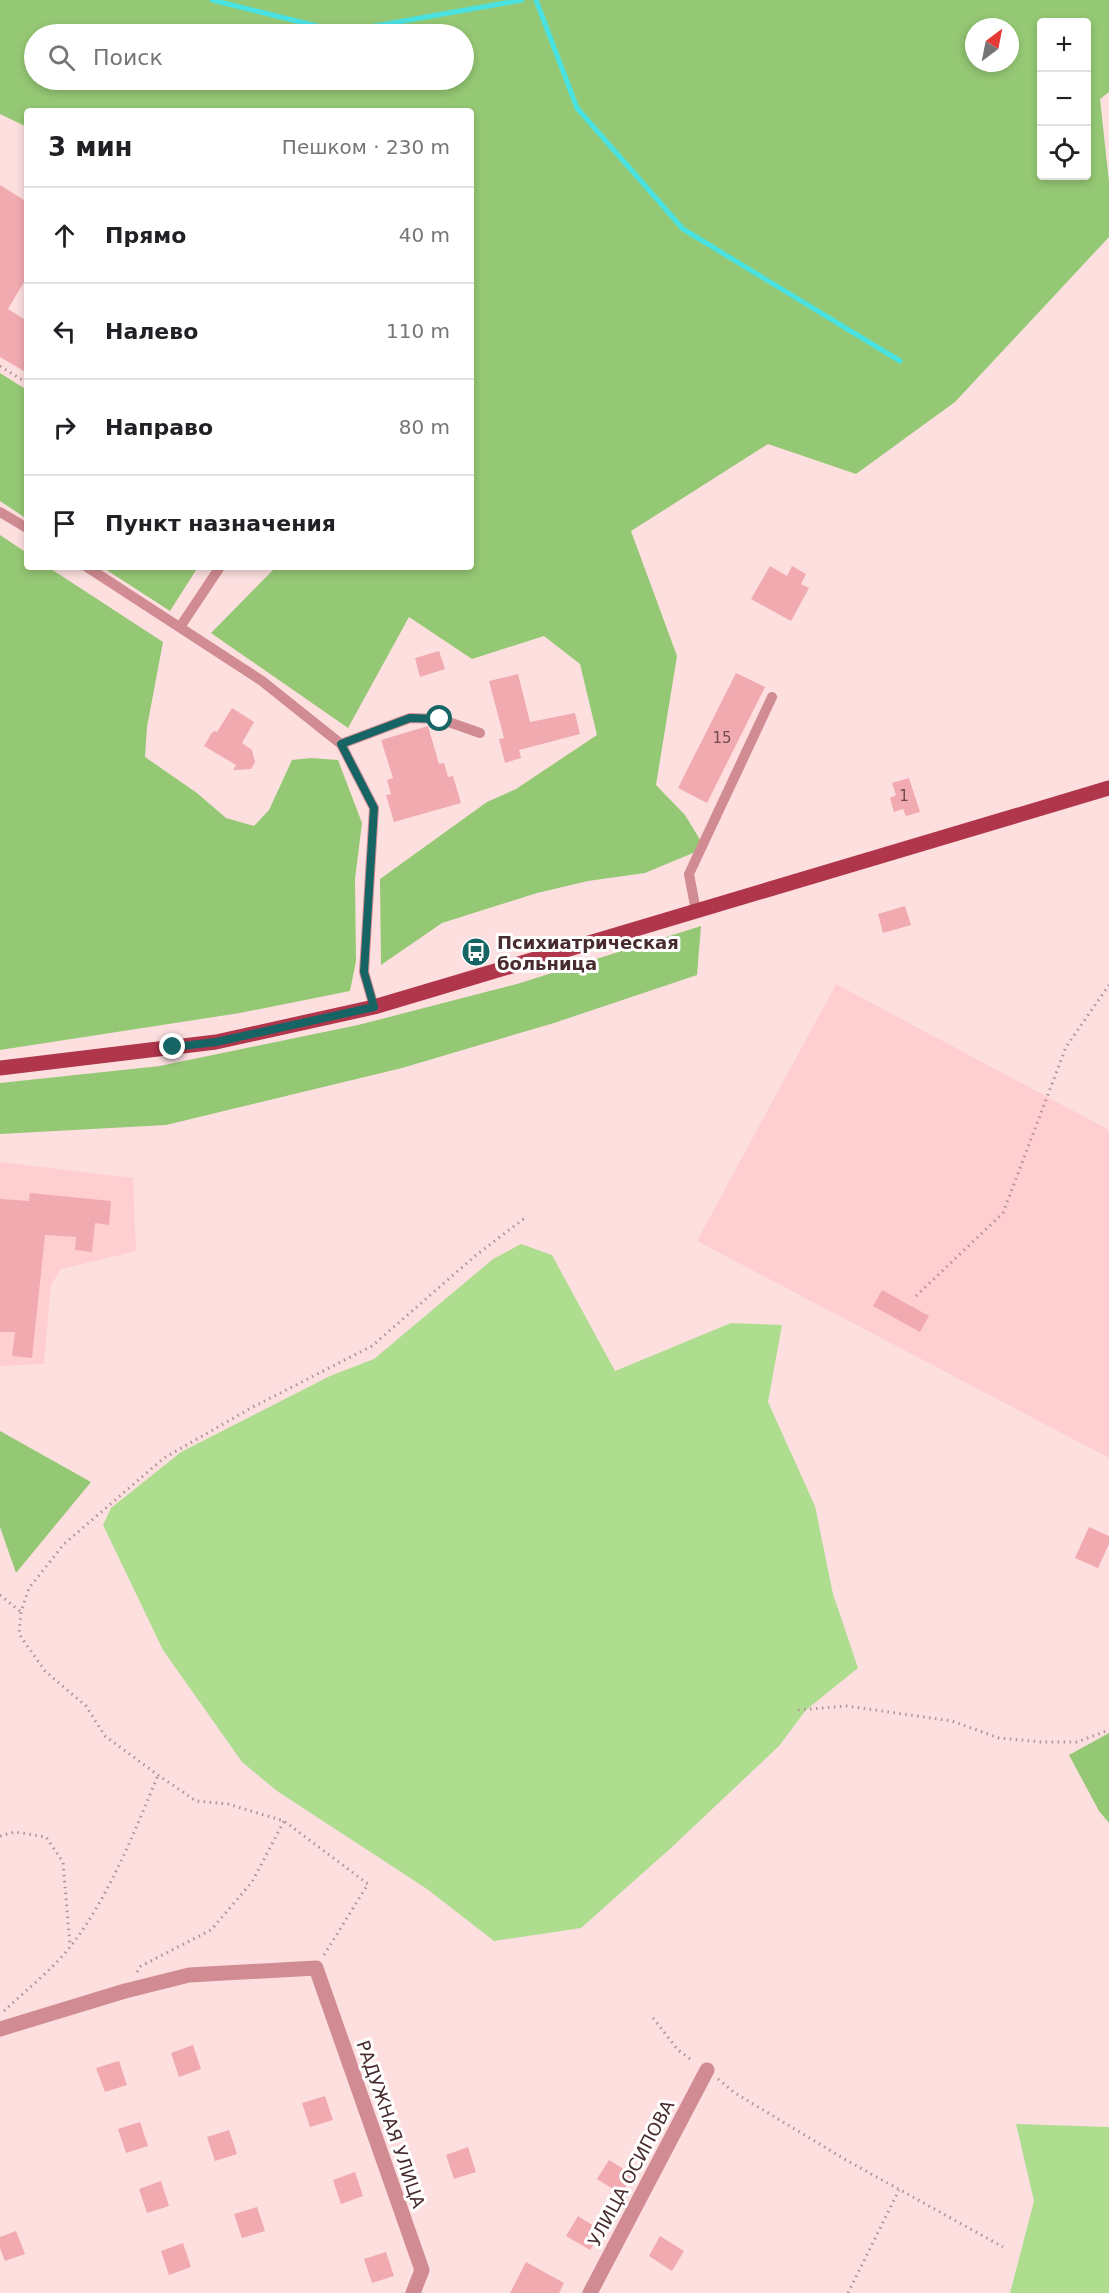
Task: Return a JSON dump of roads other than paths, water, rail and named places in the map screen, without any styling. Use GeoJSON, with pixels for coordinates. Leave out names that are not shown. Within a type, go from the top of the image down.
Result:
{"type":"FeatureCollection","features":[{"type":"Feature","properties":{"kind":"main road"},"geometry":{"type":"LineString","coordinates":[[0,1068],[216,1042],[374,1007],[1109,788]]}},
{"type":"Feature","properties":{"kind":"street","name":"РАДУЖНАЯ УЛИЦА"},"geometry":{"type":"LineString","coordinates":[[0,2029],[125,1991],[189,1975],[316,1968],[422,2270],[413,2293]]}},
{"type":"Feature","properties":{"kind":"street","name":"УЛИЦА ОСИПОВА"},"geometry":{"type":"LineString","coordinates":[[590,2293],[706,2070]]}},
{"type":"Feature","properties":{"kind":"lane"},"geometry":{"type":"LineString","coordinates":[[0,512],[24,526]]}},
{"type":"Feature","properties":{"kind":"lane"},"geometry":{"type":"LineString","coordinates":[[92,570],[262,681],[341,744],[374,808],[364,972],[374,1007]]}},
{"type":"Feature","properties":{"kind":"lane"},"geometry":{"type":"LineString","coordinates":[[180,627],[218,570]]}},
{"type":"Feature","properties":{"kind":"lane"},"geometry":{"type":"LineString","coordinates":[[696,911],[689,874],[772,697]]}},
{"type":"Feature","properties":{"kind":"lane"},"geometry":{"type":"LineString","coordinates":[[341,744],[410,718],[440,719],[480,733]]}},
{"type":"Feature","properties":{"kind":"waterway"},"geometry":{"type":"LineString","coordinates":[[212,0],[309,24]]}},
{"type":"Feature","properties":{"kind":"waterway"},"geometry":{"type":"LineString","coordinates":[[386,24],[522,0]]}},
{"type":"Feature","properties":{"kind":"waterway"},"geometry":{"type":"LineString","coordinates":[[536,0],[577,108],[683,229],[900,361]]}},
{"type":"Feature","properties":{"kind":"place","name":"Психиатрическая больница"},"geometry":{"type":"Point","coordinates":[476,952]}}]}
